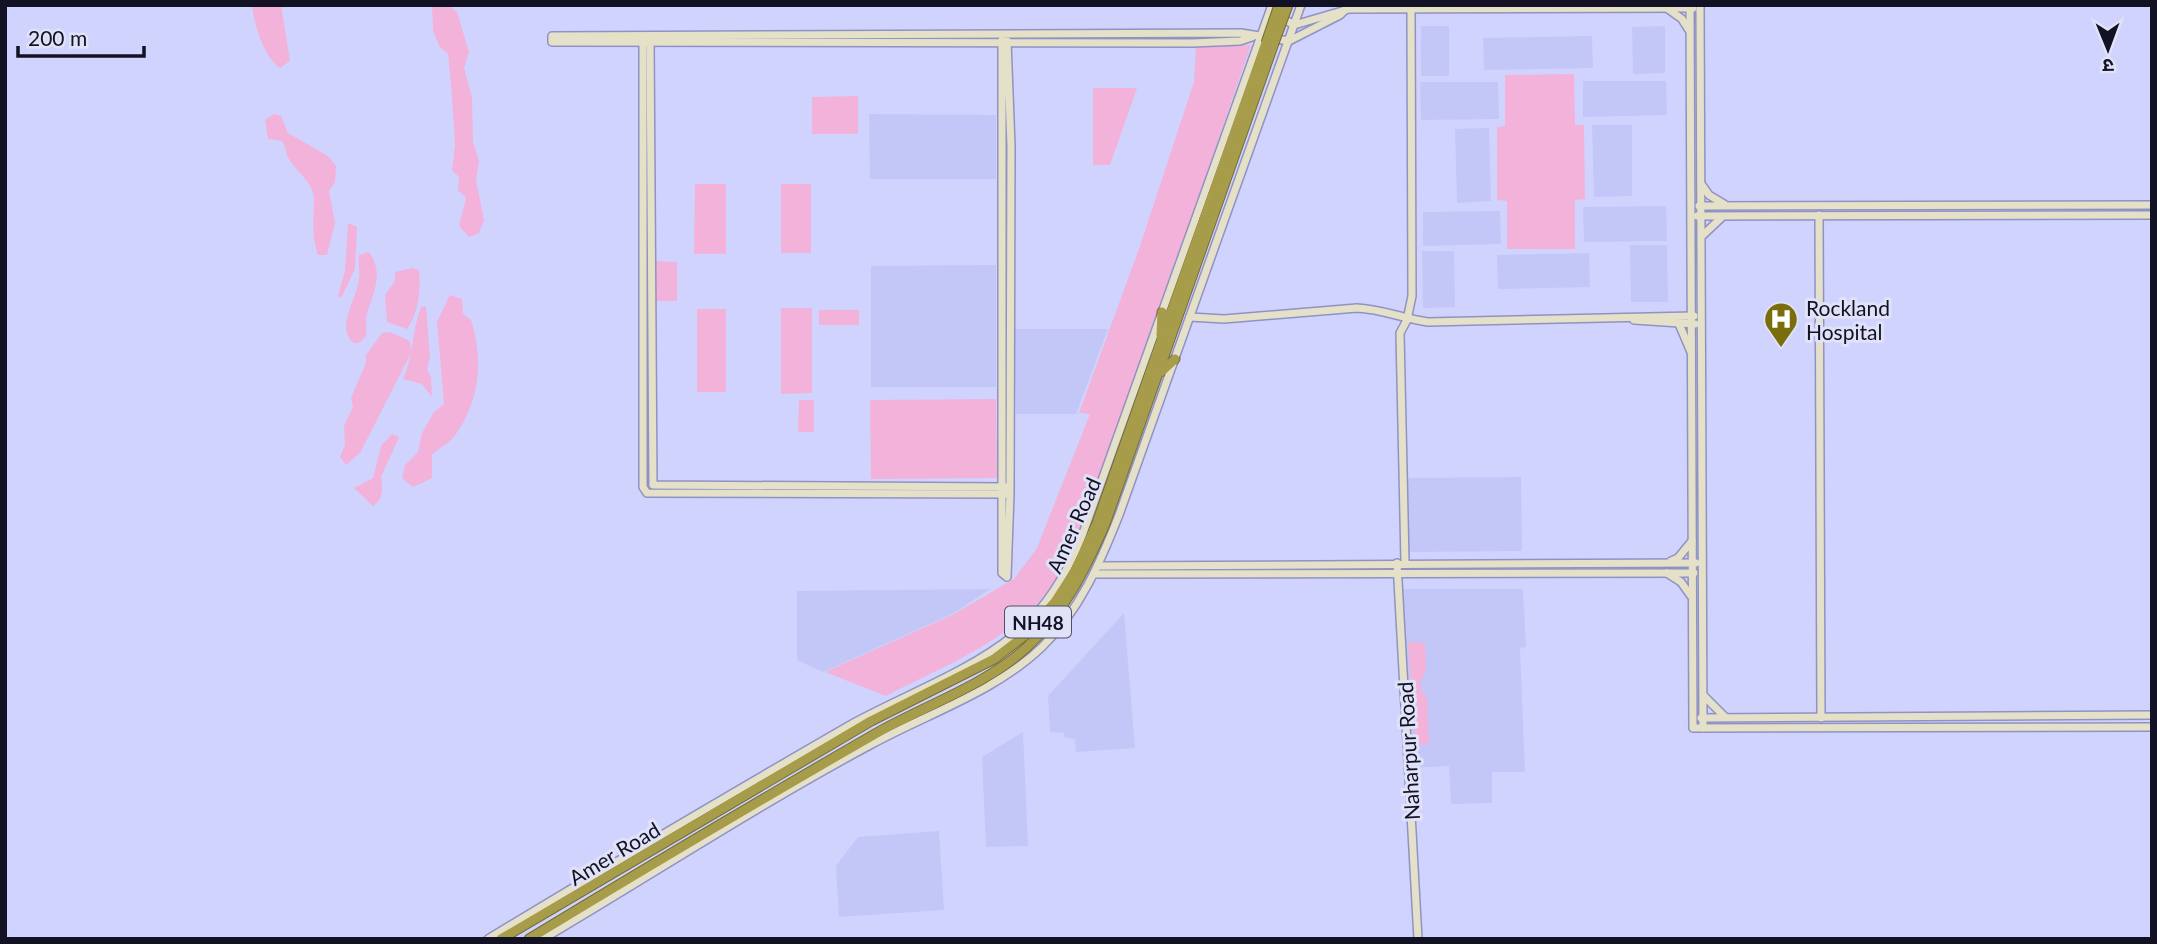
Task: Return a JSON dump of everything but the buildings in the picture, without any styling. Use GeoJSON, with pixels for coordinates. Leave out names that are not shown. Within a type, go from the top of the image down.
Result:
{"type":"FeatureCollection","features":[{"type":"Feature","properties":{"kind":"highway","name":"Amer Road"},"geometry":{"type":"LineString","coordinates":[[501,939],[903,701],[993,659],[1024,636],[1055,602],[1075,571],[1097,523],[1267,41],[1288,5]]}},
{"type":"Feature","properties":{"kind":"highway","name":"Amer Road"},"geometry":{"type":"LineString","coordinates":[[529,939],[821,769],[933,709],[1025,649],[1065,603],[1082,577],[1105,524],[1158,375],[1267,41],[1274,7]]}},
{"type":"Feature","properties":{"kind":"highway"},"geometry":{"type":"LineString","coordinates":[[1160,347],[1162,312]]}},
{"type":"Feature","properties":{"kind":"highway"},"geometry":{"type":"LineString","coordinates":[[1158,375],[1175,359]]}},
{"type":"Feature","properties":{"kind":"street"},"geometry":{"type":"LineString","coordinates":[[933,709],[1022,664],[1061,626],[1094,574],[1191,317],[1236,180],[1301,5]]}},
{"type":"Feature","properties":{"kind":"street"},"geometry":{"type":"LineString","coordinates":[[1274,7],[1294,25]]}},
{"type":"Feature","properties":{"kind":"street"},"geometry":{"type":"LineString","coordinates":[[1690,7],[1693,728],[2152,727]]}},
{"type":"Feature","properties":{"kind":"street"},"geometry":{"type":"LineString","coordinates":[[1294,25],[1345,10],[1700,7],[1703,728]]}},
{"type":"Feature","properties":{"kind":"street"},"geometry":{"type":"LineString","coordinates":[[1666,9],[1682,19],[1690,34]]}},
{"type":"Feature","properties":{"kind":"street"},"geometry":{"type":"LineString","coordinates":[[1252,37],[1240,41],[1192,43],[1005,43],[647,40],[552,36],[552,42],[647,40],[1003,34],[1241,33],[1267,41],[1289,41],[1345,10]]}},
{"type":"Feature","properties":{"kind":"street"},"geometry":{"type":"LineString","coordinates":[[1405,562],[1400,333],[1407,320],[1412,296],[1411,10]]}},
{"type":"Feature","properties":{"kind":"street"},"geometry":{"type":"LineString","coordinates":[[1003,34],[1007,577],[1002,573],[1006,490]]}},
{"type":"Feature","properties":{"kind":"street"},"geometry":{"type":"LineString","coordinates":[[647,40],[653,485],[1006,490]]}},
{"type":"Feature","properties":{"kind":"street"},"geometry":{"type":"LineString","coordinates":[[488,939],[1001,645],[1029,621],[1058,585],[1082,536],[1162,312],[1267,41]]}},
{"type":"Feature","properties":{"kind":"street"},"geometry":{"type":"LineString","coordinates":[[1701,181],[1709,195],[1727,206]]}},
{"type":"Feature","properties":{"kind":"street"},"geometry":{"type":"LineString","coordinates":[[1691,206],[2152,205]]}},
{"type":"Feature","properties":{"kind":"street"},"geometry":{"type":"LineString","coordinates":[[1819,215],[1821,718]]}},
{"type":"Feature","properties":{"kind":"street"},"geometry":{"type":"LineString","coordinates":[[1691,216],[2152,215]]}},
{"type":"Feature","properties":{"kind":"street"},"geometry":{"type":"LineString","coordinates":[[1701,241],[1706,229],[1725,216]]}},
{"type":"Feature","properties":{"kind":"street"},"geometry":{"type":"LineString","coordinates":[[1191,317],[1223,319],[1357,308],[1375,309],[1407,320],[1428,322],[1633,320],[1679,324],[1692,320]]}},
{"type":"Feature","properties":{"kind":"street"},"geometry":{"type":"LineString","coordinates":[[1633,320],[1640,317],[1702,320]]}},
{"type":"Feature","properties":{"kind":"street"},"geometry":{"type":"LineString","coordinates":[[1679,324],[1692,356]]}},
{"type":"Feature","properties":{"kind":"street"},"geometry":{"type":"LineString","coordinates":[[1667,562],[1678,558],[1693,539]]}},
{"type":"Feature","properties":{"kind":"street"},"geometry":{"type":"LineString","coordinates":[[1098,566],[1702,562]]}},
{"type":"Feature","properties":{"kind":"street","name":"Naharpur Road"},"geometry":{"type":"LineString","coordinates":[[1396,563],[1418,939]]}},
{"type":"Feature","properties":{"kind":"street"},"geometry":{"type":"LineString","coordinates":[[1667,573],[1681,582],[1693,600]]}},
{"type":"Feature","properties":{"kind":"street"},"geometry":{"type":"LineString","coordinates":[[1094,574],[1702,573]]}},
{"type":"Feature","properties":{"kind":"street"},"geometry":{"type":"LineString","coordinates":[[1703,692],[1709,704],[1727,718]]}},
{"type":"Feature","properties":{"kind":"street"},"geometry":{"type":"LineString","coordinates":[[1693,718],[2152,715]]}},
{"type":"Feature","properties":{"kind":"street"},"geometry":{"type":"LineString","coordinates":[[543,939],[595,903]]}},
{"type":"Feature","properties":{"kind":"shaded area"},"geometry":{"type":"Polygon","coordinates":[[[252,5],[281,5],[290,61],[280,68],[265,49],[252,5]]]}},
{"type":"Feature","properties":{"kind":"shaded area"},"geometry":{"type":"Polygon","coordinates":[[[432,5],[448,5],[457,12],[469,52],[464,68],[472,97],[473,142],[479,161],[476,180],[484,220],[479,233],[469,237],[459,226],[466,198],[458,190],[459,177],[452,170],[455,145],[448,54],[439,46],[433,30],[432,5]]]}},
{"type":"Feature","properties":{"kind":"shaded area"},"geometry":{"type":"Polygon","coordinates":[[[1421,26],[1449,26],[1449,76],[1421,76],[1421,26]]]}},
{"type":"Feature","properties":{"kind":"shaded area"},"geometry":{"type":"Polygon","coordinates":[[[1665,26],[1665,73],[1633,74],[1632,27],[1665,26]]]}},
{"type":"Feature","properties":{"kind":"shaded area"},"geometry":{"type":"Polygon","coordinates":[[[1592,36],[1593,68],[1484,70],[1483,38],[1592,36]]]}},
{"type":"Feature","properties":{"kind":"shaded area"},"geometry":{"type":"Polygon","coordinates":[[[1251,45],[1091,505],[1073,549],[1050,588],[1035,606],[1002,634],[964,657],[886,696],[825,672],[954,614],[1014,579],[1037,548],[1090,414],[1079,413],[1140,246],[1194,82],[1196,46],[1251,45]]]}},
{"type":"Feature","properties":{"kind":"shaded area"},"geometry":{"type":"Polygon","coordinates":[[[1574,74],[1575,125],[1584,125],[1585,199],[1575,200],[1575,249],[1507,249],[1507,201],[1497,200],[1497,127],[1505,126],[1505,75],[1574,74]]]}},
{"type":"Feature","properties":{"kind":"shaded area"},"geometry":{"type":"Polygon","coordinates":[[[1583,81],[1666,81],[1667,115],[1583,117],[1583,81]]]}},
{"type":"Feature","properties":{"kind":"shaded area"},"geometry":{"type":"Polygon","coordinates":[[[1420,82],[1498,82],[1499,119],[1421,120],[1420,82]]]}},
{"type":"Feature","properties":{"kind":"shaded area"},"geometry":{"type":"Polygon","coordinates":[[[1093,88],[1137,88],[1110,165],[1093,165],[1093,88]]]}},
{"type":"Feature","properties":{"kind":"shaded area"},"geometry":{"type":"Polygon","coordinates":[[[858,96],[858,134],[812,134],[812,97],[858,96]]]}},
{"type":"Feature","properties":{"kind":"shaded area"},"geometry":{"type":"Polygon","coordinates":[[[274,114],[281,116],[288,133],[328,156],[336,166],[335,182],[329,191],[335,223],[327,255],[318,255],[314,241],[314,199],[307,181],[291,162],[282,141],[268,139],[265,120],[274,114]]]}},
{"type":"Feature","properties":{"kind":"shaded area"},"geometry":{"type":"Polygon","coordinates":[[[869,114],[996,115],[996,179],[870,179],[869,114]]]}},
{"type":"Feature","properties":{"kind":"shaded area"},"geometry":{"type":"Polygon","coordinates":[[[1592,125],[1632,125],[1632,196],[1594,197],[1592,125]]]}},
{"type":"Feature","properties":{"kind":"shaded area"},"geometry":{"type":"Polygon","coordinates":[[[1489,128],[1491,201],[1457,203],[1455,129],[1489,128]]]}},
{"type":"Feature","properties":{"kind":"shaded area"},"geometry":{"type":"Polygon","coordinates":[[[695,184],[726,184],[726,254],[694,254],[695,184]]]}},
{"type":"Feature","properties":{"kind":"shaded area"},"geometry":{"type":"Polygon","coordinates":[[[781,184],[811,184],[811,253],[781,253],[781,184]]]}},
{"type":"Feature","properties":{"kind":"shaded area"},"geometry":{"type":"Polygon","coordinates":[[[1666,206],[1667,241],[1584,242],[1583,207],[1666,206]]]}},
{"type":"Feature","properties":{"kind":"shaded area"},"geometry":{"type":"Polygon","coordinates":[[[1500,211],[1501,244],[1423,246],[1423,212],[1500,211]]]}},
{"type":"Feature","properties":{"kind":"shaded area"},"geometry":{"type":"Polygon","coordinates":[[[348,223],[357,227],[355,269],[341,298],[338,296],[345,271],[348,223]]]}},
{"type":"Feature","properties":{"kind":"shaded area"},"geometry":{"type":"Polygon","coordinates":[[[1630,245],[1667,245],[1668,302],[1631,302],[1630,245]]]}},
{"type":"Feature","properties":{"kind":"shaded area"},"geometry":{"type":"Polygon","coordinates":[[[1422,251],[1454,251],[1455,307],[1423,308],[1422,251]]]}},
{"type":"Feature","properties":{"kind":"shaded area"},"geometry":{"type":"Polygon","coordinates":[[[369,252],[376,267],[375,290],[366,316],[366,336],[359,343],[354,343],[348,336],[347,321],[358,286],[359,255],[369,252]]]}},
{"type":"Feature","properties":{"kind":"shaded area"},"geometry":{"type":"Polygon","coordinates":[[[1589,253],[1590,287],[1498,289],[1497,255],[1589,253]]]}},
{"type":"Feature","properties":{"kind":"shaded area"},"geometry":{"type":"Polygon","coordinates":[[[653,261],[677,262],[677,301],[653,301],[653,261]]]}},
{"type":"Feature","properties":{"kind":"shaded area"},"geometry":{"type":"Polygon","coordinates":[[[996,265],[996,387],[871,387],[871,266],[996,265]]]}},
{"type":"Feature","properties":{"kind":"shaded area"},"geometry":{"type":"Polygon","coordinates":[[[413,268],[419,270],[419,292],[417,308],[407,329],[387,322],[385,295],[395,281],[395,272],[413,268]]]}},
{"type":"Feature","properties":{"kind":"shaded area"},"geometry":{"type":"Polygon","coordinates":[[[450,295],[462,299],[463,314],[471,320],[475,335],[478,364],[475,392],[471,406],[456,434],[432,455],[432,478],[413,487],[402,478],[405,465],[418,452],[422,433],[434,412],[444,404],[437,322],[450,295]]]}},
{"type":"Feature","properties":{"kind":"shaded area"},"geometry":{"type":"Polygon","coordinates":[[[426,306],[430,357],[427,369],[431,377],[432,397],[422,384],[403,379],[418,316],[421,307],[426,306]]]}},
{"type":"Feature","properties":{"kind":"shaded area"},"geometry":{"type":"Polygon","coordinates":[[[781,308],[812,308],[812,393],[781,394],[781,308]]]}},
{"type":"Feature","properties":{"kind":"shaded area"},"geometry":{"type":"Polygon","coordinates":[[[697,309],[726,309],[726,392],[697,392],[697,309]]]}},
{"type":"Feature","properties":{"kind":"shaded area"},"geometry":{"type":"Polygon","coordinates":[[[819,310],[859,310],[859,325],[819,325],[819,310]]]}},
{"type":"Feature","properties":{"kind":"shaded area"},"geometry":{"type":"Polygon","coordinates":[[[1014,329],[1108,329],[1076,414],[1016,414],[1014,329]]]}},
{"type":"Feature","properties":{"kind":"shaded area"},"geometry":{"type":"Polygon","coordinates":[[[390,332],[410,341],[411,353],[360,453],[346,465],[340,457],[345,445],[344,426],[353,407],[351,398],[366,363],[366,355],[382,333],[390,332]]]}},
{"type":"Feature","properties":{"kind":"shaded area"},"geometry":{"type":"Polygon","coordinates":[[[996,399],[997,478],[871,479],[870,400],[996,399]]]}},
{"type":"Feature","properties":{"kind":"shaded area"},"geometry":{"type":"Polygon","coordinates":[[[799,400],[814,400],[814,432],[798,432],[799,400]]]}},
{"type":"Feature","properties":{"kind":"shaded area"},"geometry":{"type":"Polygon","coordinates":[[[392,434],[399,437],[381,477],[380,497],[373,506],[354,488],[373,478],[381,446],[392,434]]]}},
{"type":"Feature","properties":{"kind":"shaded area"},"geometry":{"type":"Polygon","coordinates":[[[1521,477],[1522,551],[1408,552],[1407,478],[1521,477]]]}},
{"type":"Feature","properties":{"kind":"shaded area"},"geometry":{"type":"Polygon","coordinates":[[[990,589],[954,613],[823,672],[797,660],[797,591],[990,589]]]}},
{"type":"Feature","properties":{"kind":"shaded area"},"geometry":{"type":"Polygon","coordinates":[[[1403,589],[1523,589],[1526,647],[1520,648],[1525,772],[1492,772],[1492,803],[1451,804],[1449,766],[1412,768],[1403,589]]]}},
{"type":"Feature","properties":{"kind":"shaded area"},"geometry":{"type":"Polygon","coordinates":[[[1124,613],[1135,748],[1076,752],[1075,739],[1064,737],[1064,733],[1050,732],[1048,696],[1124,613]]]}},
{"type":"Feature","properties":{"kind":"shaded area"},"geometry":{"type":"Polygon","coordinates":[[[1408,642],[1425,643],[1426,670],[1420,683],[1422,692],[1427,696],[1429,744],[1415,745],[1408,642]]]}},
{"type":"Feature","properties":{"kind":"shaded area"},"geometry":{"type":"Polygon","coordinates":[[[1023,732],[1028,846],[986,847],[982,757],[1023,732]]]}},
{"type":"Feature","properties":{"kind":"shaded area"},"geometry":{"type":"Polygon","coordinates":[[[939,831],[944,910],[839,917],[836,866],[858,837],[939,831]]]}},
{"type":"Feature","properties":{"kind":"place","name":"Rockland Hospital"},"geometry":{"type":"Point","coordinates":[1781,349]}}]}
